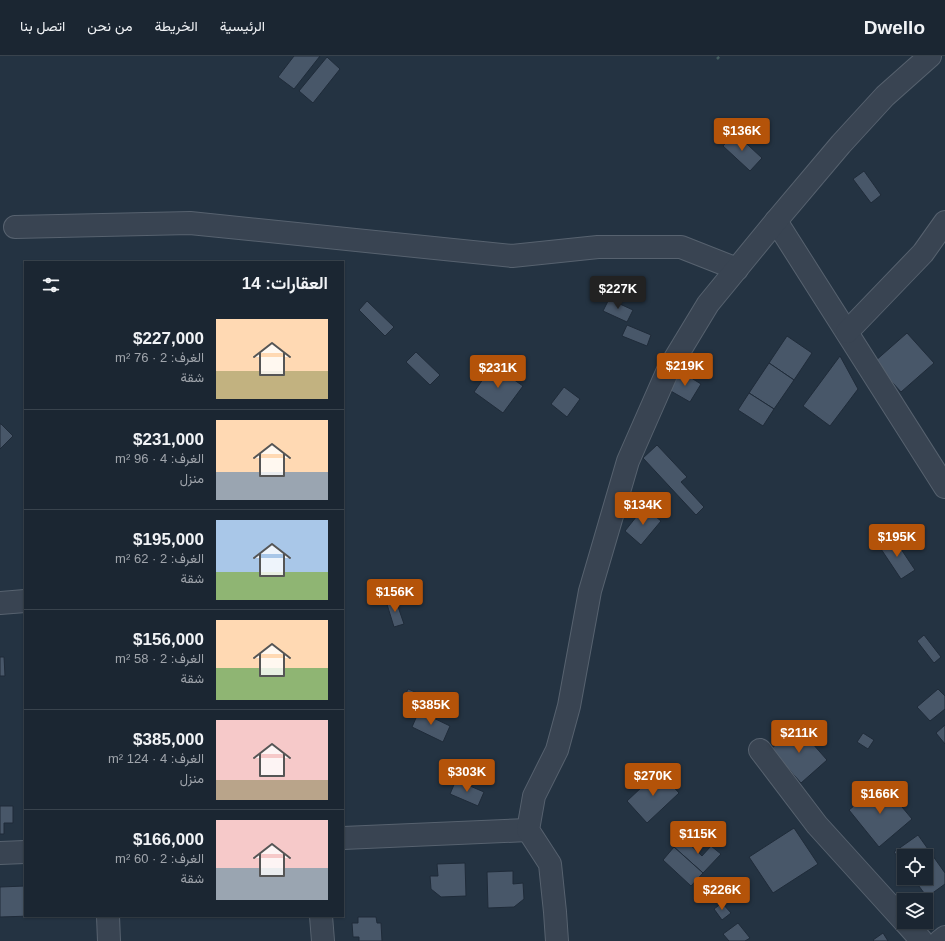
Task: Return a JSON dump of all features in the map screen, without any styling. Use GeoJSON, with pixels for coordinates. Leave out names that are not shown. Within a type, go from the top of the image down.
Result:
{"type":"FeatureCollection","features":[{"type":"Feature","properties":{"kind":"street"},"geometry":{"type":"LineString","coordinates":[[557,941],[550,864],[528,830],[534,796],[557,750],[569,706],[590,591],[628,461],[668,370],[708,304],[841,144],[884,96],[930,56]]}},
{"type":"Feature","properties":{"kind":"street"},"geometry":{"type":"LineString","coordinates":[[776,221],[945,487]]}},
{"type":"Feature","properties":{"kind":"street"},"geometry":{"type":"LineString","coordinates":[[847,332],[923,253],[945,222]]}},
{"type":"Feature","properties":{"kind":"street"},"geometry":{"type":"LineString","coordinates":[[15,227],[190,223],[512,256],[598,247],[681,247],[737,269]]}},
{"type":"Feature","properties":{"kind":"street"},"geometry":{"type":"LineString","coordinates":[[0,602],[24,601]]}},
{"type":"Feature","properties":{"kind":"street"},"geometry":{"type":"LineString","coordinates":[[760,750],[817,825],[897,914]]}},
{"type":"Feature","properties":{"kind":"street"},"geometry":{"type":"LineString","coordinates":[[344,838],[528,830]]}},
{"type":"Feature","properties":{"kind":"street"},"geometry":{"type":"LineString","coordinates":[[0,853],[24,852]]}},
{"type":"Feature","properties":{"kind":"street"},"geometry":{"type":"LineString","coordinates":[[108,917],[109,941]]}},
{"type":"Feature","properties":{"kind":"street"},"geometry":{"type":"LineString","coordinates":[[321,917],[323,941]]}},
{"type":"Feature","properties":{"kind":"street"},"geometry":{"type":"LineString","coordinates":[[911,929],[922,941]]}},
{"type":"Feature","properties":{"kind":"street"},"geometry":{"type":"LineString","coordinates":[[940,941],[945,937]]}},
{"type":"Feature","properties":{"kind":"path"},"geometry":{"type":"LineString","coordinates":[[717,59],[720,56]]}},
{"type":"Feature","properties":{"kind":"building"},"geometry":{"type":"Polygon","coordinates":[[[294,56],[320,56],[294,89],[278,77],[294,56]]]}},
{"type":"Feature","properties":{"kind":"building"},"geometry":{"type":"Polygon","coordinates":[[[327,57],[340,69],[313,103],[299,91],[327,57]]]}},
{"type":"Feature","properties":{"kind":"building"},"geometry":{"type":"Polygon","coordinates":[[[735,133],[762,158],[750,171],[723,146],[735,133]]]}},
{"type":"Feature","properties":{"kind":"building"},"geometry":{"type":"Polygon","coordinates":[[[864,171],[881,195],[871,203],[853,179],[864,171]]]}},
{"type":"Feature","properties":{"kind":"building"},"geometry":{"type":"Polygon","coordinates":[[[609,299],[633,310],[627,322],[603,311],[609,299]]]}},
{"type":"Feature","properties":{"kind":"building"},"geometry":{"type":"Polygon","coordinates":[[[367,301],[394,327],[385,336],[359,310],[367,301]]]}},
{"type":"Feature","properties":{"kind":"building"},"geometry":{"type":"Polygon","coordinates":[[[627,325],[651,335],[647,346],[622,336],[627,325]]]}},
{"type":"Feature","properties":{"kind":"building"},"geometry":{"type":"Polygon","coordinates":[[[907,333],[934,363],[901,392],[874,362],[907,333]]]}},
{"type":"Feature","properties":{"kind":"building"},"geometry":{"type":"Polygon","coordinates":[[[787,336],[812,353],[794,380],[769,363],[787,336]]]}},
{"type":"Feature","properties":{"kind":"building"},"geometry":{"type":"Polygon","coordinates":[[[416,352],[440,375],[430,385],[406,362],[416,352]]]}},
{"type":"Feature","properties":{"kind":"building"},"geometry":{"type":"Polygon","coordinates":[[[840,356],[858,389],[830,426],[803,406],[840,356]]]}},
{"type":"Feature","properties":{"kind":"building"},"geometry":{"type":"Polygon","coordinates":[[[692,362],[704,367],[700,376],[688,370],[692,362]]]}},
{"type":"Feature","properties":{"kind":"building"},"geometry":{"type":"Polygon","coordinates":[[[769,363],[794,380],[774,409],[749,393],[769,363]]]}},
{"type":"Feature","properties":{"kind":"building"},"geometry":{"type":"Polygon","coordinates":[[[493,365],[523,386],[503,413],[474,392],[493,365]]]}},
{"type":"Feature","properties":{"kind":"building"},"geometry":{"type":"Polygon","coordinates":[[[680,371],[701,384],[690,402],[669,390],[680,371]]]}},
{"type":"Feature","properties":{"kind":"building"},"geometry":{"type":"Polygon","coordinates":[[[564,387],[580,399],[567,417],[551,404],[564,387]]]}},
{"type":"Feature","properties":{"kind":"building"},"geometry":{"type":"Polygon","coordinates":[[[749,393],[774,409],[763,426],[738,410],[749,393]]]}},
{"type":"Feature","properties":{"kind":"building"},"geometry":{"type":"Polygon","coordinates":[[[0,424],[13,436],[0,449],[0,424]]]}},
{"type":"Feature","properties":{"kind":"building"},"geometry":{"type":"Polygon","coordinates":[[[657,445],[687,477],[681,482],[704,507],[696,515],[643,458],[657,445]]]}},
{"type":"Feature","properties":{"kind":"building"},"geometry":{"type":"Polygon","coordinates":[[[644,507],[661,521],[641,545],[625,531],[644,507]]]}},
{"type":"Feature","properties":{"kind":"building"},"geometry":{"type":"Polygon","coordinates":[[[893,537],[915,570],[901,579],[879,546],[893,537]]]}},
{"type":"Feature","properties":{"kind":"building"},"geometry":{"type":"Polygon","coordinates":[[[395,598],[404,624],[394,627],[386,601],[395,598]]]}},
{"type":"Feature","properties":{"kind":"building"},"geometry":{"type":"Polygon","coordinates":[[[924,635],[941,657],[934,663],[917,641],[924,635]]]}},
{"type":"Feature","properties":{"kind":"building"},"geometry":{"type":"Polygon","coordinates":[[[0,657],[4,657],[5,676],[0,676],[0,657]]]}},
{"type":"Feature","properties":{"kind":"building"},"geometry":{"type":"Polygon","coordinates":[[[408,689],[422,695],[416,708],[402,702],[408,689]]]}},
{"type":"Feature","properties":{"kind":"building"},"geometry":{"type":"Polygon","coordinates":[[[938,689],[945,696],[945,709],[930,721],[917,707],[938,689]]]}},
{"type":"Feature","properties":{"kind":"building"},"geometry":{"type":"Polygon","coordinates":[[[419,711],[450,726],[443,742],[412,727],[419,711]]]}},
{"type":"Feature","properties":{"kind":"building"},"geometry":{"type":"Polygon","coordinates":[[[945,725],[945,744],[936,733],[945,725]]]}},
{"type":"Feature","properties":{"kind":"building"},"geometry":{"type":"Polygon","coordinates":[[[797,726],[827,760],[801,783],[771,749],[797,726]]]}},
{"type":"Feature","properties":{"kind":"building"},"geometry":{"type":"Polygon","coordinates":[[[863,733],[874,740],[868,749],[857,742],[863,733]]]}},
{"type":"Feature","properties":{"kind":"building"},"geometry":{"type":"Polygon","coordinates":[[[659,771],[679,793],[647,823],[627,801],[659,771]]]}},
{"type":"Feature","properties":{"kind":"building"},"geometry":{"type":"Polygon","coordinates":[[[456,780],[484,792],[478,806],[450,794],[456,780]]]}},
{"type":"Feature","properties":{"kind":"building"},"geometry":{"type":"Polygon","coordinates":[[[882,783],[912,819],[879,847],[849,810],[882,783]]]}},
{"type":"Feature","properties":{"kind":"building"},"geometry":{"type":"Polygon","coordinates":[[[0,806],[13,806],[13,823],[4,823],[4,834],[0,834],[0,806]]]}},
{"type":"Feature","properties":{"kind":"building"},"geometry":{"type":"Polygon","coordinates":[[[794,828],[818,864],[773,893],[749,857],[794,828]]]}},
{"type":"Feature","properties":{"kind":"building"},"geometry":{"type":"Polygon","coordinates":[[[918,835],[928,849],[898,849],[918,835]]]}},
{"type":"Feature","properties":{"kind":"building"},"geometry":{"type":"Polygon","coordinates":[[[683,838],[702,856],[711,846],[721,854],[703,873],[674,847],[683,838]]]}},
{"type":"Feature","properties":{"kind":"building"},"geometry":{"type":"Polygon","coordinates":[[[674,847],[703,873],[691,886],[663,860],[674,847]]]}},
{"type":"Feature","properties":{"kind":"building"},"geometry":{"type":"Polygon","coordinates":[[[933,856],[945,873],[945,884],[933,893],[924,893],[918,885],[933,885],[933,856]]]}},
{"type":"Feature","properties":{"kind":"building"},"geometry":{"type":"Polygon","coordinates":[[[465,863],[466,896],[441,897],[431,889],[430,876],[438,876],[437,864],[465,863]]]}},
{"type":"Feature","properties":{"kind":"building"},"geometry":{"type":"Polygon","coordinates":[[[513,871],[513,884],[523,883],[524,899],[514,907],[488,908],[487,872],[513,871]]]}},
{"type":"Feature","properties":{"kind":"building"},"geometry":{"type":"Polygon","coordinates":[[[24,886],[24,916],[0,917],[0,887],[24,886]]]}},
{"type":"Feature","properties":{"kind":"building"},"geometry":{"type":"Polygon","coordinates":[[[722,903],[731,913],[722,920],[714,909],[722,903]]]}},
{"type":"Feature","properties":{"kind":"building"},"geometry":{"type":"Polygon","coordinates":[[[358,917],[376,917],[377,923],[381,923],[382,941],[359,941],[359,937],[353,937],[352,923],[358,923],[358,917]]]}},
{"type":"Feature","properties":{"kind":"building"},"geometry":{"type":"Polygon","coordinates":[[[738,923],[750,938],[745,941],[729,941],[723,934],[738,923]]]}},
{"type":"Feature","properties":{"kind":"building"},"geometry":{"type":"Polygon","coordinates":[[[883,933],[888,941],[873,940],[883,933]]]}}]}
